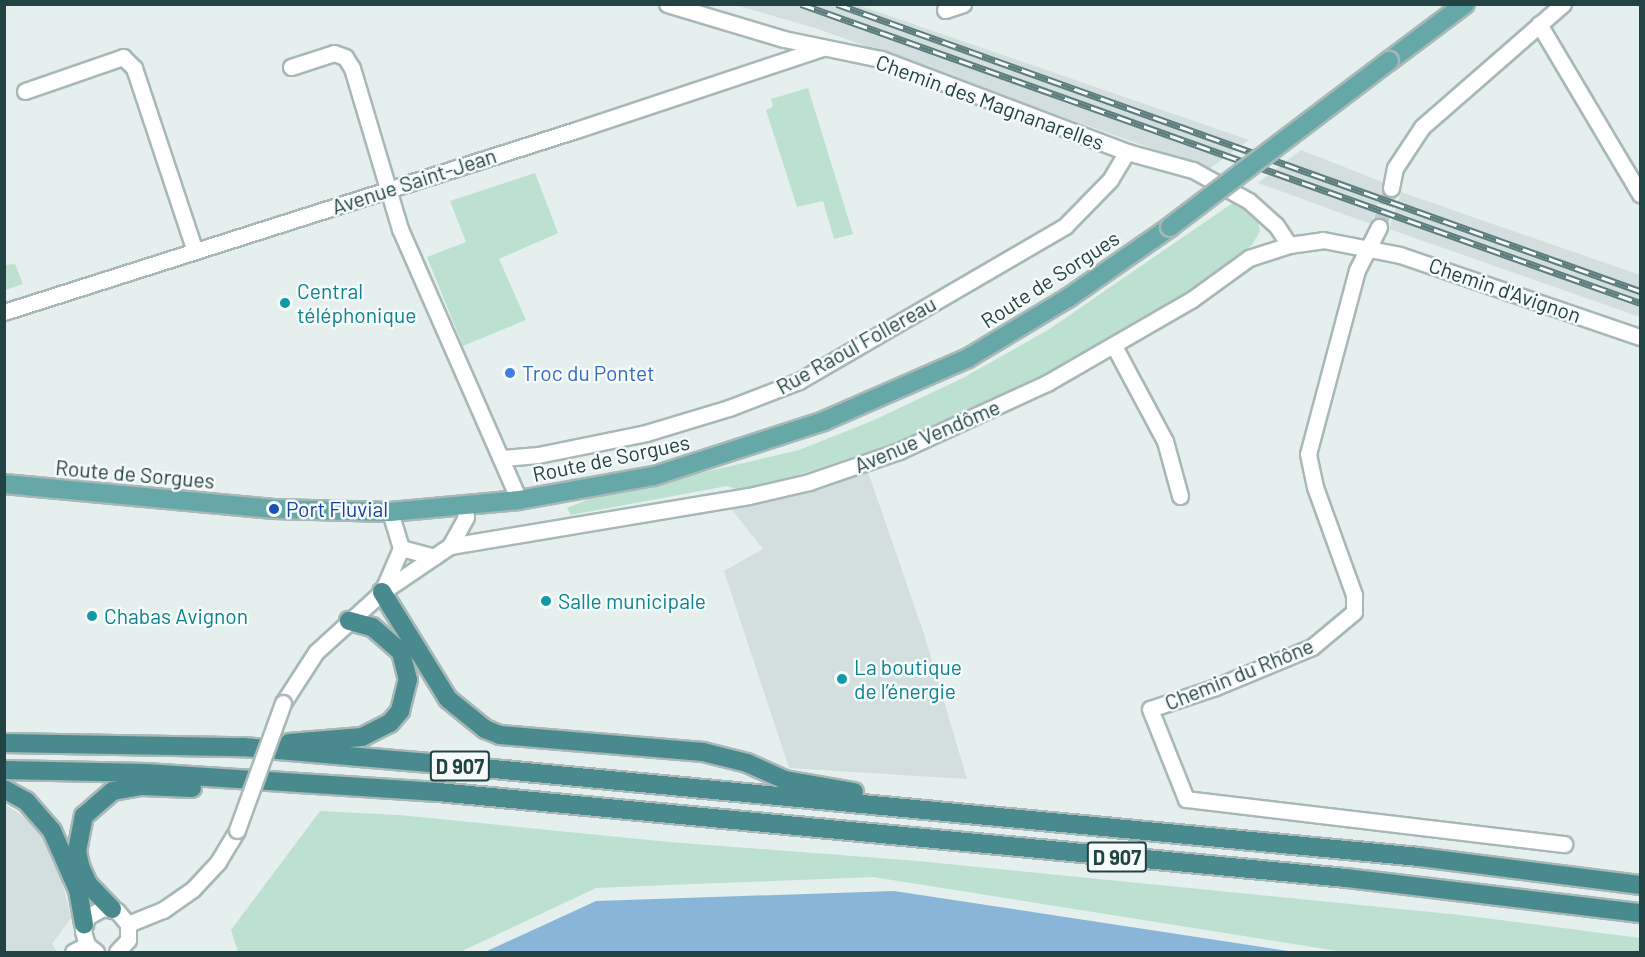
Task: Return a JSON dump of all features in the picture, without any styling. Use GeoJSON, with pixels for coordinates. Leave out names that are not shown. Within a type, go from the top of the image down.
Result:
{"type":"FeatureCollection","features":[{"type":"Feature","properties":{"kind":"highway"},"geometry":{"type":"LineString","coordinates":[[382,592],[448,699],[470,719],[492,732],[703,752],[747,763],[785,780],[868,794],[914,808]]}},
{"type":"Feature","properties":{"kind":"highway"},"geometry":{"type":"LineString","coordinates":[[243,747],[362,737],[390,723],[400,711],[408,680],[401,652],[372,627],[349,621]]}},
{"type":"Feature","properties":{"kind":"highway","name":"D 907"},"geometry":{"type":"LineString","coordinates":[[4,743],[243,747],[914,808],[1566,873],[1641,885]]}},
{"type":"Feature","properties":{"kind":"highway","name":"D 907"},"geometry":{"type":"LineString","coordinates":[[4,770],[145,773],[438,792],[1357,879],[1641,913]]}},
{"type":"Feature","properties":{"kind":"highway"},"geometry":{"type":"LineString","coordinates":[[112,909],[88,884],[76,851],[84,816],[113,791],[142,786],[438,792]]}},
{"type":"Feature","properties":{"kind":"highway"},"geometry":{"type":"LineString","coordinates":[[4,789],[26,801],[52,831],[78,890],[84,924]]}},
{"type":"Feature","properties":{"kind":"main road","name":"Route de Sorgues"},"geometry":{"type":"LineString","coordinates":[[4,484],[274,509],[390,512],[519,500],[654,476],[740,450],[885,396],[968,358],[1068,298],[1170,227],[1465,4]]}},
{"type":"Feature","properties":{"kind":"street","name":"Chemin des Magnanarelles"},"geometry":{"type":"LineString","coordinates":[[667,4],[822,48],[881,60],[1127,152],[1193,170],[1250,201],[1276,225],[1288,245]]}},
{"type":"Feature","properties":{"kind":"street"},"geometry":{"type":"LineString","coordinates":[[945,10],[963,4]]}},
{"type":"Feature","properties":{"kind":"street"},"geometry":{"type":"LineString","coordinates":[[1391,188],[1395,168],[1422,127],[1563,4]]}},
{"type":"Feature","properties":{"kind":"street"},"geometry":{"type":"LineString","coordinates":[[1539,24],[1641,194]]}},
{"type":"Feature","properties":{"kind":"street","name":"Avenue Saint-Jean"},"geometry":{"type":"LineString","coordinates":[[4,312],[389,190],[822,48]]}},
{"type":"Feature","properties":{"kind":"street"},"geometry":{"type":"LineString","coordinates":[[291,67],[334,53],[345,57],[352,68],[405,240],[503,458],[519,500]]}},
{"type":"Feature","properties":{"kind":"street"},"geometry":{"type":"LineString","coordinates":[[25,91],[123,57],[134,68],[195,251]]}},
{"type":"Feature","properties":{"kind":"street","name":"Rue Raoul Follereau"},"geometry":{"type":"LineString","coordinates":[[503,458],[538,455],[646,433],[729,408],[799,381],[1065,226],[1110,180],[1127,152]]}},
{"type":"Feature","properties":{"kind":"street","name":"Chemin du Rhône"},"geometry":{"type":"LineString","coordinates":[[1379,227],[1357,270],[1308,454],[1315,487],[1354,595],[1354,612],[1312,648],[1213,688],[1150,709],[1186,799],[1564,844]]}},
{"type":"Feature","properties":{"kind":"street","name":"Avenue Vendôme"},"geometry":{"type":"LineString","coordinates":[[450,546],[749,496],[809,482],[899,451],[979,416],[1114,346],[1191,300],[1249,258],[1288,245],[1323,240],[1368,248]]}},
{"type":"Feature","properties":{"kind":"street","name":"Chemin d'Avignon"},"geometry":{"type":"LineString","coordinates":[[1368,248],[1451,270],[1641,337]]}},
{"type":"Feature","properties":{"kind":"street"},"geometry":{"type":"LineString","coordinates":[[1114,346],[1165,441],[1180,496]]}},
{"type":"Feature","properties":{"kind":"street"},"geometry":{"type":"LineString","coordinates":[[128,924],[163,910],[194,889],[218,862],[237,830],[283,704],[316,652],[382,592],[450,546],[466,517],[463,506]]}},
{"type":"Feature","properties":{"kind":"street"},"geometry":{"type":"LineString","coordinates":[[382,592],[401,548],[390,512]]}},
{"type":"Feature","properties":{"kind":"street"},"geometry":{"type":"LineString","coordinates":[[401,548],[434,557]]}},
{"type":"Feature","properties":{"kind":"street"},"geometry":{"type":"LineString","coordinates":[[73,952],[92,949],[84,924],[94,911],[112,909],[128,924],[128,940],[117,952]]}},
{"type":"Feature","properties":{"kind":"shaded area"},"geometry":{"type":"Polygon","coordinates":[[[735,5],[858,5],[1249,140],[1209,169],[815,28],[735,5]]]}},
{"type":"Feature","properties":{"kind":"shaded area"},"geometry":{"type":"Polygon","coordinates":[[[1301,150],[1385,183],[1371,224],[1258,183],[1301,150]]]}},
{"type":"Feature","properties":{"kind":"shaded area"},"geometry":{"type":"Polygon","coordinates":[[[1401,192],[1640,275],[1640,317],[1389,229],[1401,192]]]}},
{"type":"Feature","properties":{"kind":"shaded area"},"geometry":{"type":"Polygon","coordinates":[[[867,469],[924,634],[967,779],[789,768],[724,571],[763,549],[729,506],[867,469]]]}},
{"type":"Feature","properties":{"kind":"shaded area"},"geometry":{"type":"Polygon","coordinates":[[[4,804],[38,826],[60,873],[71,918],[52,944],[57,952],[5,952],[4,804]]]}},
{"type":"Feature","properties":{"kind":"green space"},"geometry":{"type":"Polygon","coordinates":[[[808,88],[853,234],[834,239],[823,201],[797,207],[766,110],[773,107],[771,99],[808,88]]]}},
{"type":"Feature","properties":{"kind":"green space"},"geometry":{"type":"Polygon","coordinates":[[[535,173],[558,233],[499,259],[526,320],[463,346],[427,257],[466,242],[450,201],[535,173]]]}},
{"type":"Feature","properties":{"kind":"green space"},"geometry":{"type":"Polygon","coordinates":[[[1237,200],[1257,217],[1260,231],[1252,245],[1228,265],[1133,329],[983,407],[889,445],[786,479],[739,490],[727,486],[571,515],[567,508],[589,499],[799,450],[872,421],[963,378],[1048,330],[1237,200]]]}},
{"type":"Feature","properties":{"kind":"green space"},"geometry":{"type":"Polygon","coordinates":[[[15,264],[23,284],[5,290],[5,265],[15,264]]]}},
{"type":"Feature","properties":{"kind":"green space"},"geometry":{"type":"Polygon","coordinates":[[[320,811],[399,815],[669,842],[918,861],[1461,915],[1640,938],[1640,952],[1344,952],[873,877],[596,888],[460,952],[238,952],[231,930],[320,811]]]}},
{"type":"Feature","properties":{"kind":"water"},"geometry":{"type":"Polygon","coordinates":[[[894,891],[1295,952],[485,952],[596,901],[894,891]]]}},
{"type":"Feature","properties":{"kind":"tunnel"},"geometry":{"type":"LineString","coordinates":[[1379,227],[1391,188]]}},
{"type":"Feature","properties":{"kind":"railway"},"geometry":{"type":"LineString","coordinates":[[801,4],[1640,303]]}},
{"type":"Feature","properties":{"kind":"railway"},"geometry":{"type":"LineString","coordinates":[[837,4],[1640,291]]}},
{"type":"Feature","properties":{"kind":"place","name":"Central téléphonique"},"geometry":{"type":"Point","coordinates":[285,303]}},
{"type":"Feature","properties":{"kind":"place","name":"Troc du Pontet"},"geometry":{"type":"Point","coordinates":[510,373]}},
{"type":"Feature","properties":{"kind":"place","name":"Port Fluvial"},"geometry":{"type":"Point","coordinates":[274,509]}},
{"type":"Feature","properties":{"kind":"place","name":"Salle municipale"},"geometry":{"type":"Point","coordinates":[546,601]}},
{"type":"Feature","properties":{"kind":"place","name":"Chabas Avignon"},"geometry":{"type":"Point","coordinates":[92,616]}},
{"type":"Feature","properties":{"kind":"place","name":"La boutique de l’énergie"},"geometry":{"type":"Point","coordinates":[842,679]}}]}
